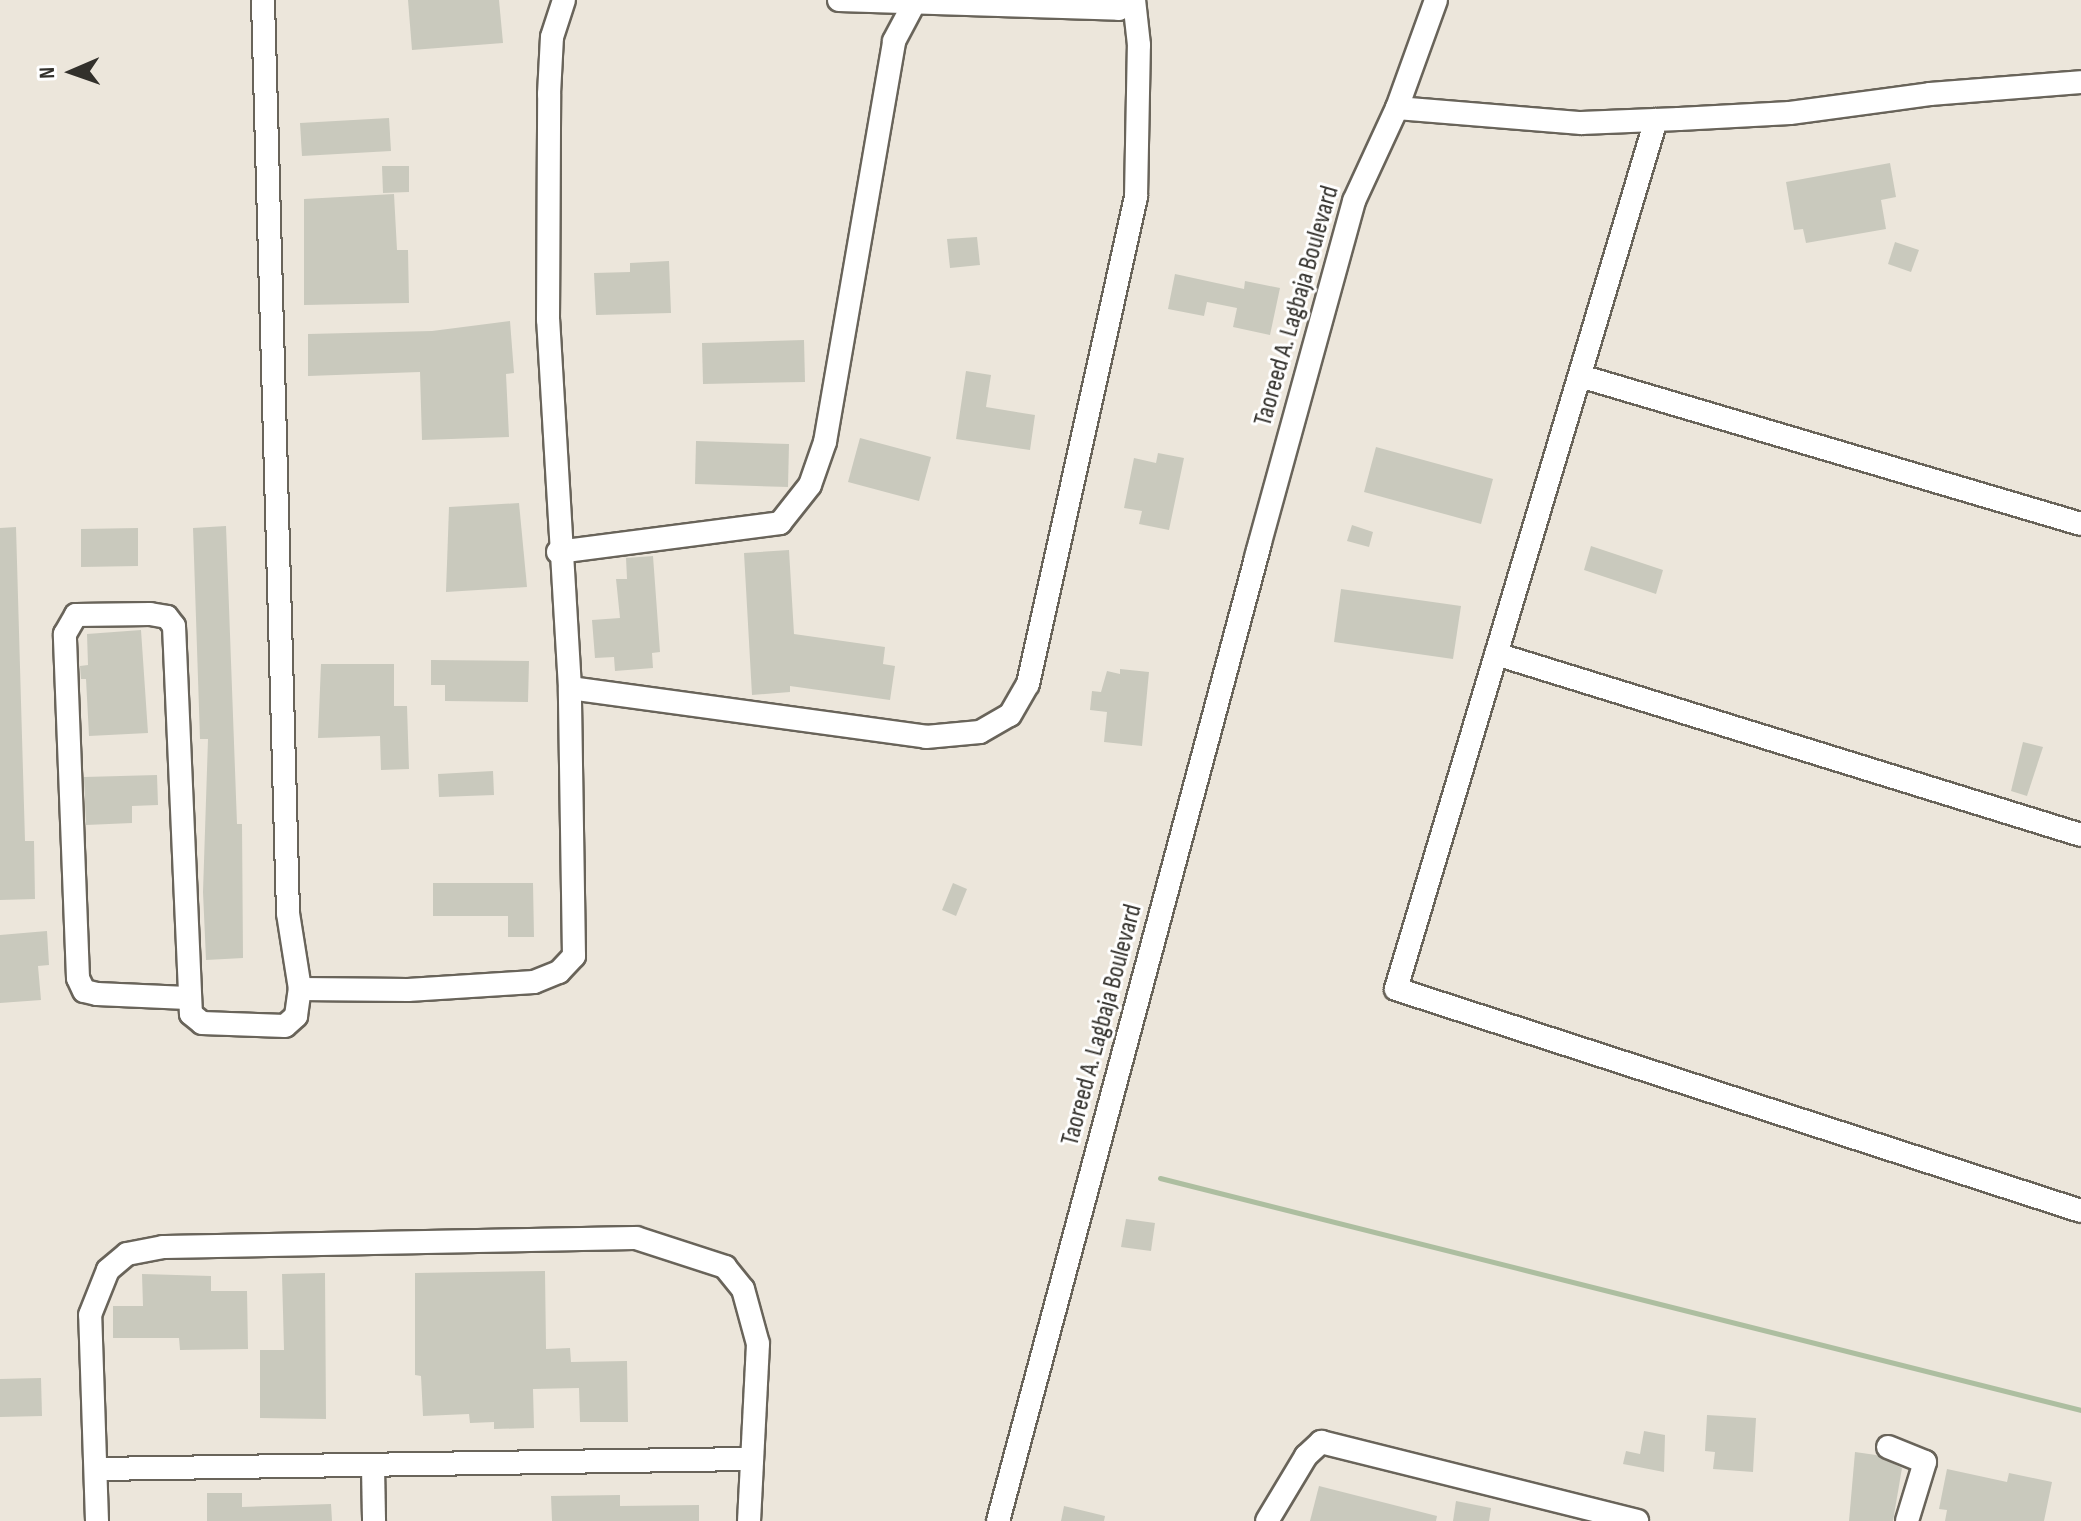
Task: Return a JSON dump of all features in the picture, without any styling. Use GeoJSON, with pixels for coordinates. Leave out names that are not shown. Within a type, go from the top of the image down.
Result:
{"type":"FeatureCollection","features":[{"type":"Feature","properties":{"kind":"street"},"geometry":{"type":"LineString","coordinates":[[187,998],[97,994],[84,991],[78,978],[65,634],[76,615],[150,614],[167,617],[174,626],[187,998],[191,1014],[202,1023],[267,1028],[285,1026],[296,1016],[300,989],[288,913],[263,0]]}},
{"type":"Feature","properties":{"kind":"street"},"geometry":{"type":"LineString","coordinates":[[300,989],[408,990],[534,982],[559,972],[574,956],[570,688],[558,552],[548,320],[548,109],[552,37],[564,0]]}},
{"type":"Feature","properties":{"kind":"street"},"geometry":{"type":"LineString","coordinates":[[570,688],[926,737],[980,732],[1010,715],[1028,684],[1136,197],[1139,45],[1133,0],[1119,9],[913,6],[839,0]]}},
{"type":"Feature","properties":{"kind":"street","name":"Taoreed A. Lagbaja Boulevard"},"geometry":{"type":"LineString","coordinates":[[1207,736],[1354,201],[1397,108],[1436,0]]}},
{"type":"Feature","properties":{"kind":"street"},"geometry":{"type":"LineString","coordinates":[[558,552],[780,523],[810,485],[825,442],[894,41],[913,6]]}},
{"type":"Feature","properties":{"kind":"street"},"geometry":{"type":"LineString","coordinates":[[1397,108],[1581,123],[1790,113],[1930,94],[2081,82]]}},
{"type":"Feature","properties":{"kind":"street"},"geometry":{"type":"LineString","coordinates":[[1656,120],[1396,989],[2081,1211]]}},
{"type":"Feature","properties":{"kind":"street"},"geometry":{"type":"LineString","coordinates":[[1580,376],[2081,524]]}},
{"type":"Feature","properties":{"kind":"street","name":"Taoreed A. Lagbaja Boulevard"},"geometry":{"type":"LineString","coordinates":[[998,1521],[1260,543]]}},
{"type":"Feature","properties":{"kind":"street"},"geometry":{"type":"LineString","coordinates":[[1496,654],[2081,835]]}},
{"type":"Feature","properties":{"kind":"street"},"geometry":{"type":"LineString","coordinates":[[97,1521],[90,1315],[108,1270],[127,1254],[163,1247],[620,1238],[683,1250],[725,1267],[743,1289],[758,1344],[749,1521]]}},
{"type":"Feature","properties":{"kind":"street"},"geometry":{"type":"LineString","coordinates":[[1267,1521],[1306,1456],[1321,1442],[1637,1521]]}},
{"type":"Feature","properties":{"kind":"street"},"geometry":{"type":"LineString","coordinates":[[1888,1447],[1925,1462],[1907,1521]]}},
{"type":"Feature","properties":{"kind":"street"},"geometry":{"type":"LineString","coordinates":[[97,1469],[751,1459]]}},
{"type":"Feature","properties":{"kind":"street"},"geometry":{"type":"LineString","coordinates":[[373,1467],[374,1521]]}},
{"type":"Feature","properties":{"kind":"building"},"geometry":{"type":"Polygon","coordinates":[[[408,0],[499,0],[503,43],[412,50],[408,0]]]}},
{"type":"Feature","properties":{"kind":"building"},"geometry":{"type":"Polygon","coordinates":[[[389,118],[391,151],[302,156],[300,123],[389,118]]]}},
{"type":"Feature","properties":{"kind":"building"},"geometry":{"type":"Polygon","coordinates":[[[1890,163],[1896,197],[1881,200],[1886,229],[1806,243],[1803,229],[1794,230],[1786,182],[1890,163]]]}},
{"type":"Feature","properties":{"kind":"building"},"geometry":{"type":"Polygon","coordinates":[[[382,166],[409,166],[409,192],[383,193],[382,166]]]}},
{"type":"Feature","properties":{"kind":"building"},"geometry":{"type":"Polygon","coordinates":[[[394,194],[397,250],[408,250],[409,303],[304,305],[304,199],[394,194]]]}},
{"type":"Feature","properties":{"kind":"building"},"geometry":{"type":"Polygon","coordinates":[[[977,237],[980,265],[950,268],[947,239],[977,237]]]}},
{"type":"Feature","properties":{"kind":"building"},"geometry":{"type":"Polygon","coordinates":[[[1895,242],[1919,250],[1911,272],[1888,264],[1895,242]]]}},
{"type":"Feature","properties":{"kind":"building"},"geometry":{"type":"Polygon","coordinates":[[[669,261],[671,313],[596,315],[594,273],[630,272],[630,263],[669,261]]]}},
{"type":"Feature","properties":{"kind":"building"},"geometry":{"type":"Polygon","coordinates":[[[1175,274],[1244,289],[1245,281],[1280,288],[1270,335],[1233,327],[1237,308],[1207,302],[1204,316],[1168,309],[1175,274]]]}},
{"type":"Feature","properties":{"kind":"building"},"geometry":{"type":"Polygon","coordinates":[[[510,321],[514,373],[506,374],[509,437],[422,440],[420,372],[308,376],[308,334],[432,331],[510,321]]]}},
{"type":"Feature","properties":{"kind":"building"},"geometry":{"type":"Polygon","coordinates":[[[804,340],[805,382],[703,384],[702,343],[804,340]]]}},
{"type":"Feature","properties":{"kind":"building"},"geometry":{"type":"Polygon","coordinates":[[[966,371],[991,375],[986,407],[1035,415],[1030,450],[956,439],[966,371]]]}},
{"type":"Feature","properties":{"kind":"building"},"geometry":{"type":"Polygon","coordinates":[[[860,438],[931,457],[919,501],[848,482],[860,438]]]}},
{"type":"Feature","properties":{"kind":"building"},"geometry":{"type":"Polygon","coordinates":[[[696,441],[789,444],[788,487],[695,484],[696,441]]]}},
{"type":"Feature","properties":{"kind":"building"},"geometry":{"type":"Polygon","coordinates":[[[1376,447],[1493,479],[1481,524],[1364,492],[1376,447]]]}},
{"type":"Feature","properties":{"kind":"building"},"geometry":{"type":"Polygon","coordinates":[[[1158,453],[1184,458],[1169,530],[1139,524],[1142,511],[1124,508],[1134,458],[1156,463],[1158,453]]]}},
{"type":"Feature","properties":{"kind":"building"},"geometry":{"type":"Polygon","coordinates":[[[519,503],[527,587],[446,592],[449,507],[519,503]]]}},
{"type":"Feature","properties":{"kind":"building"},"geometry":{"type":"Polygon","coordinates":[[[1352,525],[1373,532],[1369,547],[1347,541],[1352,525]]]}},
{"type":"Feature","properties":{"kind":"building"},"geometry":{"type":"Polygon","coordinates":[[[226,526],[237,824],[242,824],[243,958],[206,960],[203,892],[208,739],[200,739],[193,528],[226,526]]]}},
{"type":"Feature","properties":{"kind":"building"},"geometry":{"type":"Polygon","coordinates":[[[16,527],[25,841],[34,841],[35,899],[0,900],[0,528],[16,527]]]}},
{"type":"Feature","properties":{"kind":"building"},"geometry":{"type":"Polygon","coordinates":[[[138,528],[138,566],[81,567],[81,529],[138,528]]]}},
{"type":"Feature","properties":{"kind":"building"},"geometry":{"type":"Polygon","coordinates":[[[1591,546],[1663,570],[1656,594],[1584,570],[1591,546]]]}},
{"type":"Feature","properties":{"kind":"building"},"geometry":{"type":"Polygon","coordinates":[[[789,550],[794,634],[885,647],[883,664],[895,666],[890,700],[790,686],[790,692],[752,695],[744,553],[789,550]]]}},
{"type":"Feature","properties":{"kind":"building"},"geometry":{"type":"Polygon","coordinates":[[[653,556],[660,652],[652,653],[653,668],[615,671],[614,657],[595,658],[592,620],[620,618],[616,579],[627,579],[626,558],[653,556]]]}},
{"type":"Feature","properties":{"kind":"building"},"geometry":{"type":"Polygon","coordinates":[[[1341,589],[1461,606],[1453,659],[1334,642],[1341,589]]]}},
{"type":"Feature","properties":{"kind":"building"},"geometry":{"type":"Polygon","coordinates":[[[141,630],[148,733],[89,736],[86,679],[81,679],[80,666],[88,665],[87,634],[141,630]]]}},
{"type":"Feature","properties":{"kind":"building"},"geometry":{"type":"Polygon","coordinates":[[[431,660],[529,661],[528,702],[445,701],[445,685],[431,685],[431,660]]]}},
{"type":"Feature","properties":{"kind":"building"},"geometry":{"type":"Polygon","coordinates":[[[321,664],[394,664],[394,706],[407,706],[409,769],[381,770],[380,736],[318,738],[321,664]]]}},
{"type":"Feature","properties":{"kind":"building"},"geometry":{"type":"Polygon","coordinates":[[[1120,669],[1149,672],[1142,746],[1104,742],[1107,712],[1090,710],[1092,691],[1101,692],[1107,671],[1120,674],[1120,669]]]}},
{"type":"Feature","properties":{"kind":"building"},"geometry":{"type":"Polygon","coordinates":[[[2023,742],[2043,747],[2027,796],[2011,791],[2023,742]]]}},
{"type":"Feature","properties":{"kind":"building"},"geometry":{"type":"Polygon","coordinates":[[[493,771],[494,795],[439,797],[438,774],[493,771]]]}},
{"type":"Feature","properties":{"kind":"building"},"geometry":{"type":"Polygon","coordinates":[[[157,775],[158,805],[132,806],[132,823],[86,825],[84,777],[157,775]]]}},
{"type":"Feature","properties":{"kind":"building"},"geometry":{"type":"Polygon","coordinates":[[[433,883],[533,883],[534,937],[508,937],[508,916],[433,916],[433,883]]]}},
{"type":"Feature","properties":{"kind":"building"},"geometry":{"type":"Polygon","coordinates":[[[953,883],[967,889],[956,916],[942,910],[953,883]]]}},
{"type":"Feature","properties":{"kind":"building"},"geometry":{"type":"Polygon","coordinates":[[[47,931],[49,965],[38,966],[41,1000],[0,1003],[0,935],[47,931]]]}},
{"type":"Feature","properties":{"kind":"building"},"geometry":{"type":"Polygon","coordinates":[[[1126,1219],[1155,1223],[1151,1251],[1121,1247],[1126,1219]]]}},
{"type":"Feature","properties":{"kind":"building"},"geometry":{"type":"Polygon","coordinates":[[[545,1271],[546,1349],[570,1348],[571,1362],[627,1361],[628,1422],[580,1422],[579,1388],[533,1389],[534,1428],[494,1429],[494,1422],[470,1423],[469,1414],[423,1416],[421,1376],[415,1375],[415,1273],[545,1271]]]}},
{"type":"Feature","properties":{"kind":"building"},"geometry":{"type":"Polygon","coordinates":[[[325,1273],[326,1419],[260,1418],[260,1350],[284,1350],[282,1274],[325,1273]]]}},
{"type":"Feature","properties":{"kind":"building"},"geometry":{"type":"Polygon","coordinates":[[[142,1274],[211,1276],[211,1291],[247,1291],[248,1349],[180,1350],[179,1338],[113,1338],[113,1306],[143,1306],[142,1274]]]}},
{"type":"Feature","properties":{"kind":"building"},"geometry":{"type":"Polygon","coordinates":[[[41,1378],[42,1416],[0,1417],[0,1379],[41,1378]]]}},
{"type":"Feature","properties":{"kind":"building"},"geometry":{"type":"Polygon","coordinates":[[[1707,1415],[1756,1418],[1753,1472],[1713,1469],[1715,1452],[1705,1451],[1707,1415]]]}},
{"type":"Feature","properties":{"kind":"building"},"geometry":{"type":"Polygon","coordinates":[[[1644,1431],[1665,1435],[1664,1472],[1623,1464],[1626,1451],[1640,1454],[1644,1431]]]}},
{"type":"Feature","properties":{"kind":"building"},"geometry":{"type":"Polygon","coordinates":[[[1855,1452],[1876,1455],[1902,1468],[1893,1521],[1849,1521],[1855,1452]]]}},
{"type":"Feature","properties":{"kind":"building"},"geometry":{"type":"Polygon","coordinates":[[[1947,1469],[2007,1482],[2009,1473],[2052,1482],[2044,1521],[1945,1521],[1947,1510],[1939,1509],[1947,1469]]]}},
{"type":"Feature","properties":{"kind":"building"},"geometry":{"type":"Polygon","coordinates":[[[1319,1486],[1437,1516],[1436,1521],[1310,1521],[1319,1486]]]}},
{"type":"Feature","properties":{"kind":"building"},"geometry":{"type":"Polygon","coordinates":[[[207,1493],[242,1493],[242,1507],[331,1504],[332,1521],[207,1521],[207,1493]]]}},
{"type":"Feature","properties":{"kind":"building"},"geometry":{"type":"Polygon","coordinates":[[[620,1495],[620,1506],[699,1505],[699,1521],[552,1521],[551,1496],[620,1495]]]}},
{"type":"Feature","properties":{"kind":"building"},"geometry":{"type":"Polygon","coordinates":[[[1456,1501],[1491,1508],[1489,1521],[1453,1521],[1456,1501]]]}},
{"type":"Feature","properties":{"kind":"building"},"geometry":{"type":"Polygon","coordinates":[[[1064,1506],[1105,1516],[1104,1521],[1061,1521],[1064,1506]]]}},
{"type":"Feature","properties":{"kind":"waterway"},"geometry":{"type":"LineString","coordinates":[[1160,1178],[2081,1410]]}}]}
